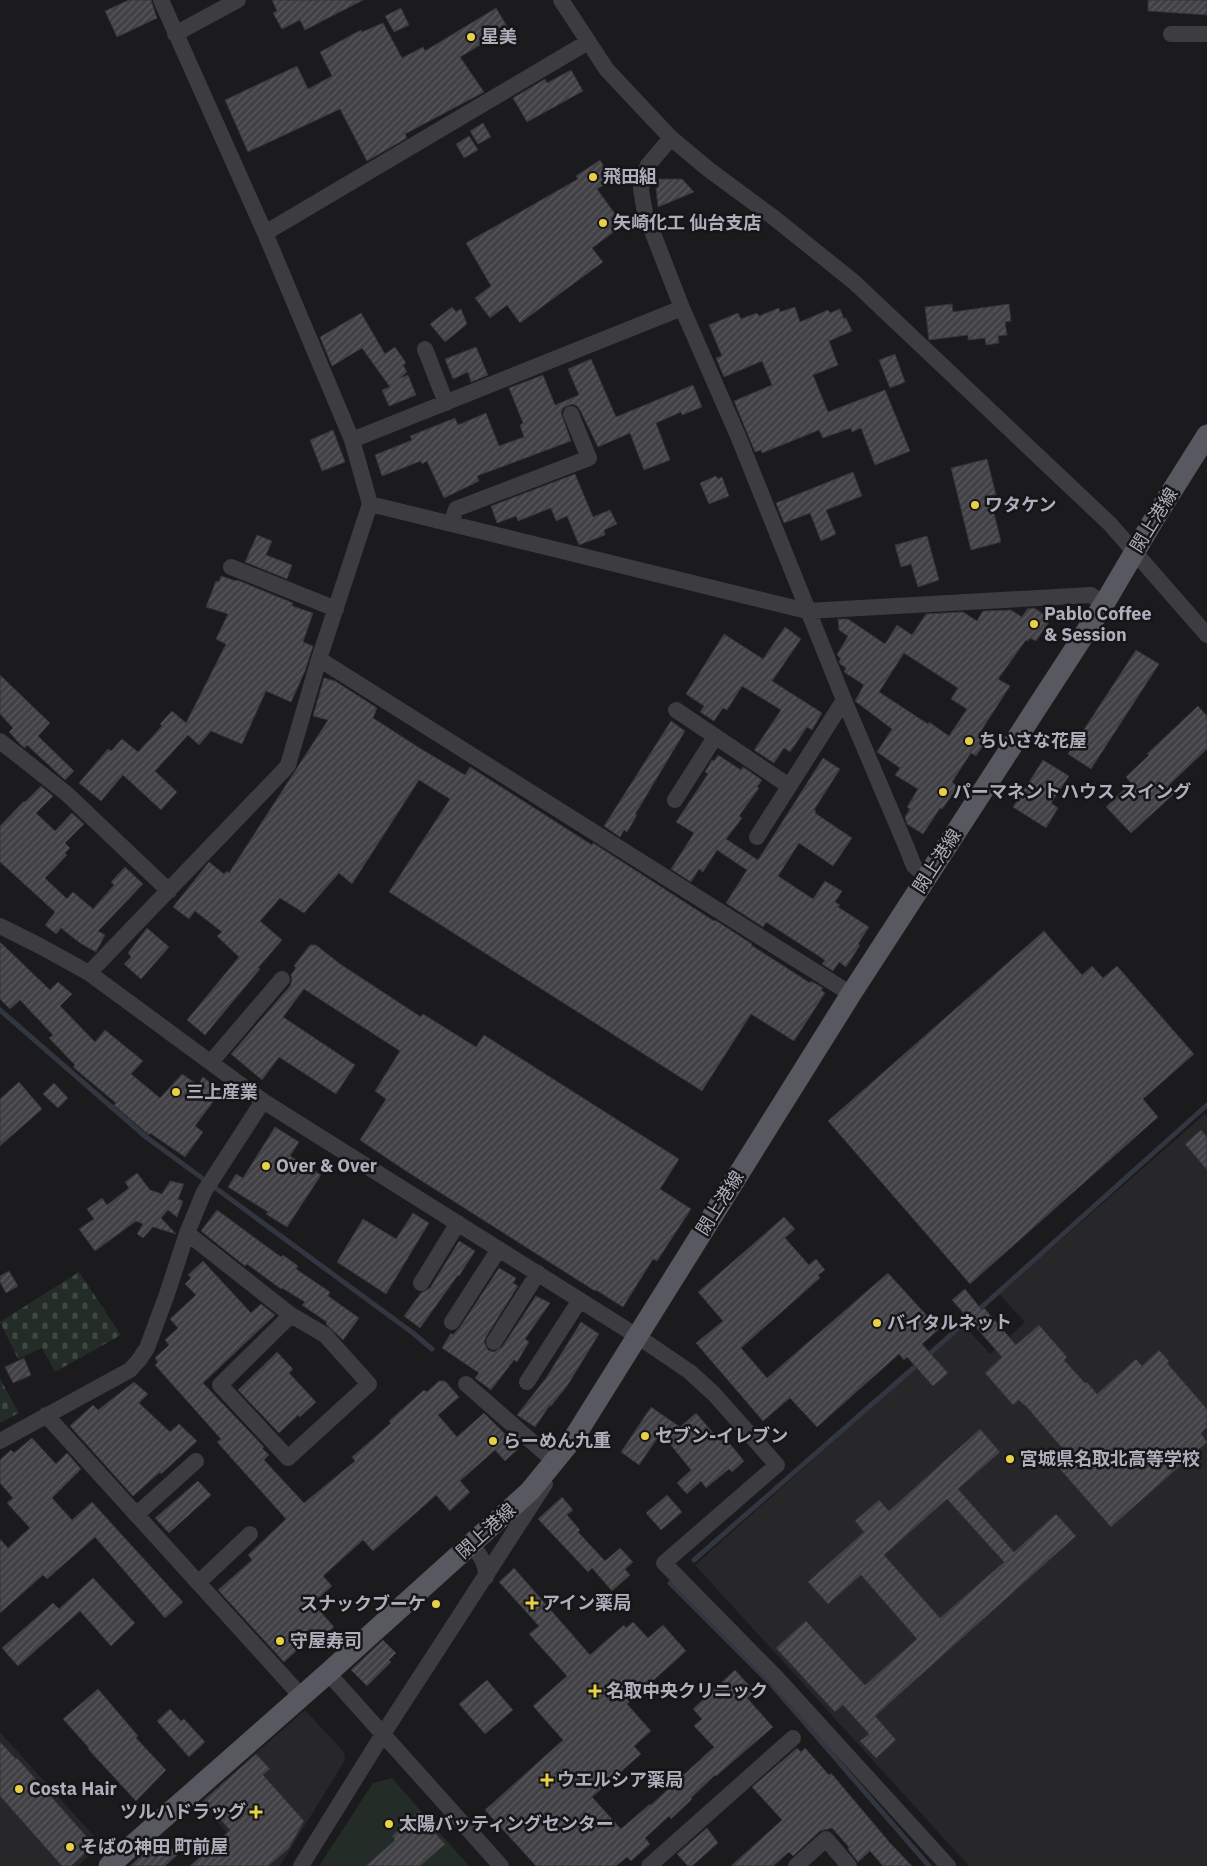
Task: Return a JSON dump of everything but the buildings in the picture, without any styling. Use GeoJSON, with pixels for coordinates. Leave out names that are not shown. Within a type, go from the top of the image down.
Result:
{"type":"FeatureCollection","features":[{"type":"Feature","properties":{"kind":"main road","name":"閖上港線"},"geometry":{"type":"LineString","coordinates":[[109,1866],[328,1673],[530,1491],[575,1436],[851,994],[1104,604],[1207,435]]}},
{"type":"Feature","properties":{"kind":"street"},"geometry":{"type":"LineString","coordinates":[[88,973],[169,891],[288,765],[319,659],[370,504],[352,440],[265,233],[161,0]]}},
{"type":"Feature","properties":{"kind":"street"},"geometry":{"type":"LineString","coordinates":[[175,34],[238,0]]}},
{"type":"Feature","properties":{"kind":"street"},"geometry":{"type":"LineString","coordinates":[[561,0],[607,70],[671,138],[854,282],[1110,524],[1207,635]]}},
{"type":"Feature","properties":{"kind":"street"},"geometry":{"type":"LineString","coordinates":[[1171,34],[1207,34]]}},
{"type":"Feature","properties":{"kind":"street"},"geometry":{"type":"LineString","coordinates":[[265,233],[588,42]]}},
{"type":"Feature","properties":{"kind":"street"},"geometry":{"type":"LineString","coordinates":[[671,138],[648,165],[643,177],[641,189],[645,213],[682,308],[738,436],[807,611],[914,866],[927,877]]}},
{"type":"Feature","properties":{"kind":"street"},"geometry":{"type":"LineString","coordinates":[[352,440],[682,308]]}},
{"type":"Feature","properties":{"kind":"street"},"geometry":{"type":"LineString","coordinates":[[425,349],[446,402]]}},
{"type":"Feature","properties":{"kind":"street"},"geometry":{"type":"LineString","coordinates":[[451,524],[456,509],[589,458],[571,414]]}},
{"type":"Feature","properties":{"kind":"street"},"geometry":{"type":"LineString","coordinates":[[370,504],[807,611],[1091,595],[1104,604]]}},
{"type":"Feature","properties":{"kind":"street"},"geometry":{"type":"LineString","coordinates":[[231,567],[336,609]]}},
{"type":"Feature","properties":{"kind":"street"},"geometry":{"type":"LineString","coordinates":[[319,659],[851,994]]}},
{"type":"Feature","properties":{"kind":"street"},"geometry":{"type":"LineString","coordinates":[[757,838],[844,700]]}},
{"type":"Feature","properties":{"kind":"street"},"geometry":{"type":"LineString","coordinates":[[676,710],[789,786]]}},
{"type":"Feature","properties":{"kind":"street"},"geometry":{"type":"LineString","coordinates":[[675,800],[715,737]]}},
{"type":"Feature","properties":{"kind":"street"},"geometry":{"type":"LineString","coordinates":[[0,741],[67,794],[169,891]]}},
{"type":"Feature","properties":{"kind":"street"},"geometry":{"type":"LineString","coordinates":[[0,926],[88,973],[263,1101],[637,1336],[690,1372],[714,1394],[777,1465],[664,1563],[775,1676],[948,1866]]}},
{"type":"Feature","properties":{"kind":"street"},"geometry":{"type":"LineString","coordinates":[[211,1062],[282,979]]}},
{"type":"Feature","properties":{"kind":"street"},"geometry":{"type":"LineString","coordinates":[[0,1441],[130,1370],[139,1360],[147,1348],[187,1233],[204,1192],[263,1101]]}},
{"type":"Feature","properties":{"kind":"street"},"geometry":{"type":"LineString","coordinates":[[421,1283],[458,1223]]}},
{"type":"Feature","properties":{"kind":"street"},"geometry":{"type":"LineString","coordinates":[[187,1233],[291,1315],[325,1335],[369,1384],[288,1458],[220,1385],[291,1315]]}},
{"type":"Feature","properties":{"kind":"street"},"geometry":{"type":"LineString","coordinates":[[452,1322],[499,1248]]}},
{"type":"Feature","properties":{"kind":"street"},"geometry":{"type":"LineString","coordinates":[[494,1342],[538,1273]]}},
{"type":"Feature","properties":{"kind":"street"},"geometry":{"type":"LineString","coordinates":[[527,1382],[580,1300]]}},
{"type":"Feature","properties":{"kind":"street"},"geometry":{"type":"LineString","coordinates":[[466,1384],[554,1461]]}},
{"type":"Feature","properties":{"kind":"street"},"geometry":{"type":"LineString","coordinates":[[46,1415],[301,1696]]}},
{"type":"Feature","properties":{"kind":"street"},"geometry":{"type":"LineString","coordinates":[[301,1866],[383,1734],[486,1577],[575,1436]]}},
{"type":"Feature","properties":{"kind":"street"},"geometry":{"type":"LineString","coordinates":[[136,1515],[196,1460]]}},
{"type":"Feature","properties":{"kind":"street"},"geometry":{"type":"LineString","coordinates":[[198,1583],[250,1534]]}},
{"type":"Feature","properties":{"kind":"street"},"geometry":{"type":"LineString","coordinates":[[471,1544],[482,1557],[486,1567],[486,1577]]}},
{"type":"Feature","properties":{"kind":"street"},"geometry":{"type":"LineString","coordinates":[[328,1673],[501,1866]]}},
{"type":"Feature","properties":{"kind":"street"},"geometry":{"type":"LineString","coordinates":[[648,1866],[793,1738]]}},
{"type":"Feature","properties":{"kind":"street"},"geometry":{"type":"LineString","coordinates":[[796,1866],[826,1839],[849,1866]]}},
{"type":"Feature","properties":{"kind":"shaded area","name":"宮城県名取北高等学校"},"geometry":{"type":"Polygon","coordinates":[[[1205,1114],[1207,1117],[1207,1866],[969,1866],[695,1565],[964,1325],[990,1354],[1025,1322],[999,1294],[1205,1114]]]}},
{"type":"Feature","properties":{"kind":"shaded area"},"geometry":{"type":"Polygon","coordinates":[[[305,1710],[344,1752],[345,1760],[280,1866],[256,1866],[200,1802],[305,1710]]]}},
{"type":"Feature","properties":{"kind":"shaded area"},"geometry":{"type":"Polygon","coordinates":[[[0,1732],[102,1845],[78,1866],[0,1866],[0,1732]]]}},
{"type":"Feature","properties":{"kind":"green space"},"geometry":{"type":"Polygon","coordinates":[[[79,1272],[121,1335],[55,1372],[42,1348],[18,1359],[0,1322],[79,1272]]]}},
{"type":"Feature","properties":{"kind":"green space"},"geometry":{"type":"Polygon","coordinates":[[[0,1379],[19,1413],[0,1423],[0,1379]]]}},
{"type":"Feature","properties":{"kind":"green space","name":"太陽バッティングセンター"},"geometry":{"type":"Polygon","coordinates":[[[392,1778],[469,1866],[319,1866],[373,1783],[392,1778]]]}},
{"type":"Feature","properties":{"kind":"waterway"},"geometry":{"type":"LineString","coordinates":[[0,1010],[146,1137],[413,1333],[432,1349]]}},
{"type":"Feature","properties":{"kind":"waterway"},"geometry":{"type":"LineString","coordinates":[[926,1357],[1207,1105]]}},
{"type":"Feature","properties":{"kind":"waterway"},"geometry":{"type":"LineString","coordinates":[[694,1560],[919,1363]]}},
{"type":"Feature","properties":{"kind":"waterway"},"geometry":{"type":"LineString","coordinates":[[670,1583],[772,1685],[929,1866]]}},
{"type":"Feature","properties":{"kind":"place","name":"星美"},"geometry":{"type":"Point","coordinates":[471,37]}},
{"type":"Feature","properties":{"kind":"place","name":"飛田組"},"geometry":{"type":"Point","coordinates":[593,177]}},
{"type":"Feature","properties":{"kind":"place","name":"矢崎化工 仙台支店"},"geometry":{"type":"Point","coordinates":[603,223]}},
{"type":"Feature","properties":{"kind":"place","name":"ワタケン"},"geometry":{"type":"Point","coordinates":[975,505]}},
{"type":"Feature","properties":{"kind":"place","name":"Pablo Coffee & Session"},"geometry":{"type":"Point","coordinates":[1034,624]}},
{"type":"Feature","properties":{"kind":"place","name":"ちいさな花屋"},"geometry":{"type":"Point","coordinates":[969,741]}},
{"type":"Feature","properties":{"kind":"place","name":"パーマネントハウス スイング"},"geometry":{"type":"Point","coordinates":[943,792]}},
{"type":"Feature","properties":{"kind":"place","name":"三上産業"},"geometry":{"type":"Point","coordinates":[176,1092]}},
{"type":"Feature","properties":{"kind":"place","name":"Over & Over"},"geometry":{"type":"Point","coordinates":[266,1166]}},
{"type":"Feature","properties":{"kind":"place","name":"バイタルネット"},"geometry":{"type":"Point","coordinates":[877,1323]}},
{"type":"Feature","properties":{"kind":"place","name":"セブン-イレブン"},"geometry":{"type":"Point","coordinates":[645,1436]}},
{"type":"Feature","properties":{"kind":"place","name":"らーめん九重"},"geometry":{"type":"Point","coordinates":[493,1441]}},
{"type":"Feature","properties":{"kind":"place","name":"宮城県名取北高等学校"},"geometry":{"type":"Point","coordinates":[1010,1459]}},
{"type":"Feature","properties":{"kind":"place","name":"アイン薬局"},"geometry":{"type":"Point","coordinates":[532,1603]}},
{"type":"Feature","properties":{"kind":"place","name":"スナックブーケ"},"geometry":{"type":"Point","coordinates":[436,1604]}},
{"type":"Feature","properties":{"kind":"place","name":"守屋寿司"},"geometry":{"type":"Point","coordinates":[280,1641]}},
{"type":"Feature","properties":{"kind":"place","name":"名取中央クリニック"},"geometry":{"type":"Point","coordinates":[595,1691]}},
{"type":"Feature","properties":{"kind":"place","name":"ウエルシア薬局"},"geometry":{"type":"Point","coordinates":[547,1780]}},
{"type":"Feature","properties":{"kind":"place","name":"Costa Hair"},"geometry":{"type":"Point","coordinates":[19,1789]}},
{"type":"Feature","properties":{"kind":"place","name":"ツルハドラッグ"},"geometry":{"type":"Point","coordinates":[256,1812]}},
{"type":"Feature","properties":{"kind":"place","name":"太陽バッティングセンター"},"geometry":{"type":"Point","coordinates":[389,1824]}},
{"type":"Feature","properties":{"kind":"place","name":"そばの神田 町前屋"},"geometry":{"type":"Point","coordinates":[70,1847]}}]}
